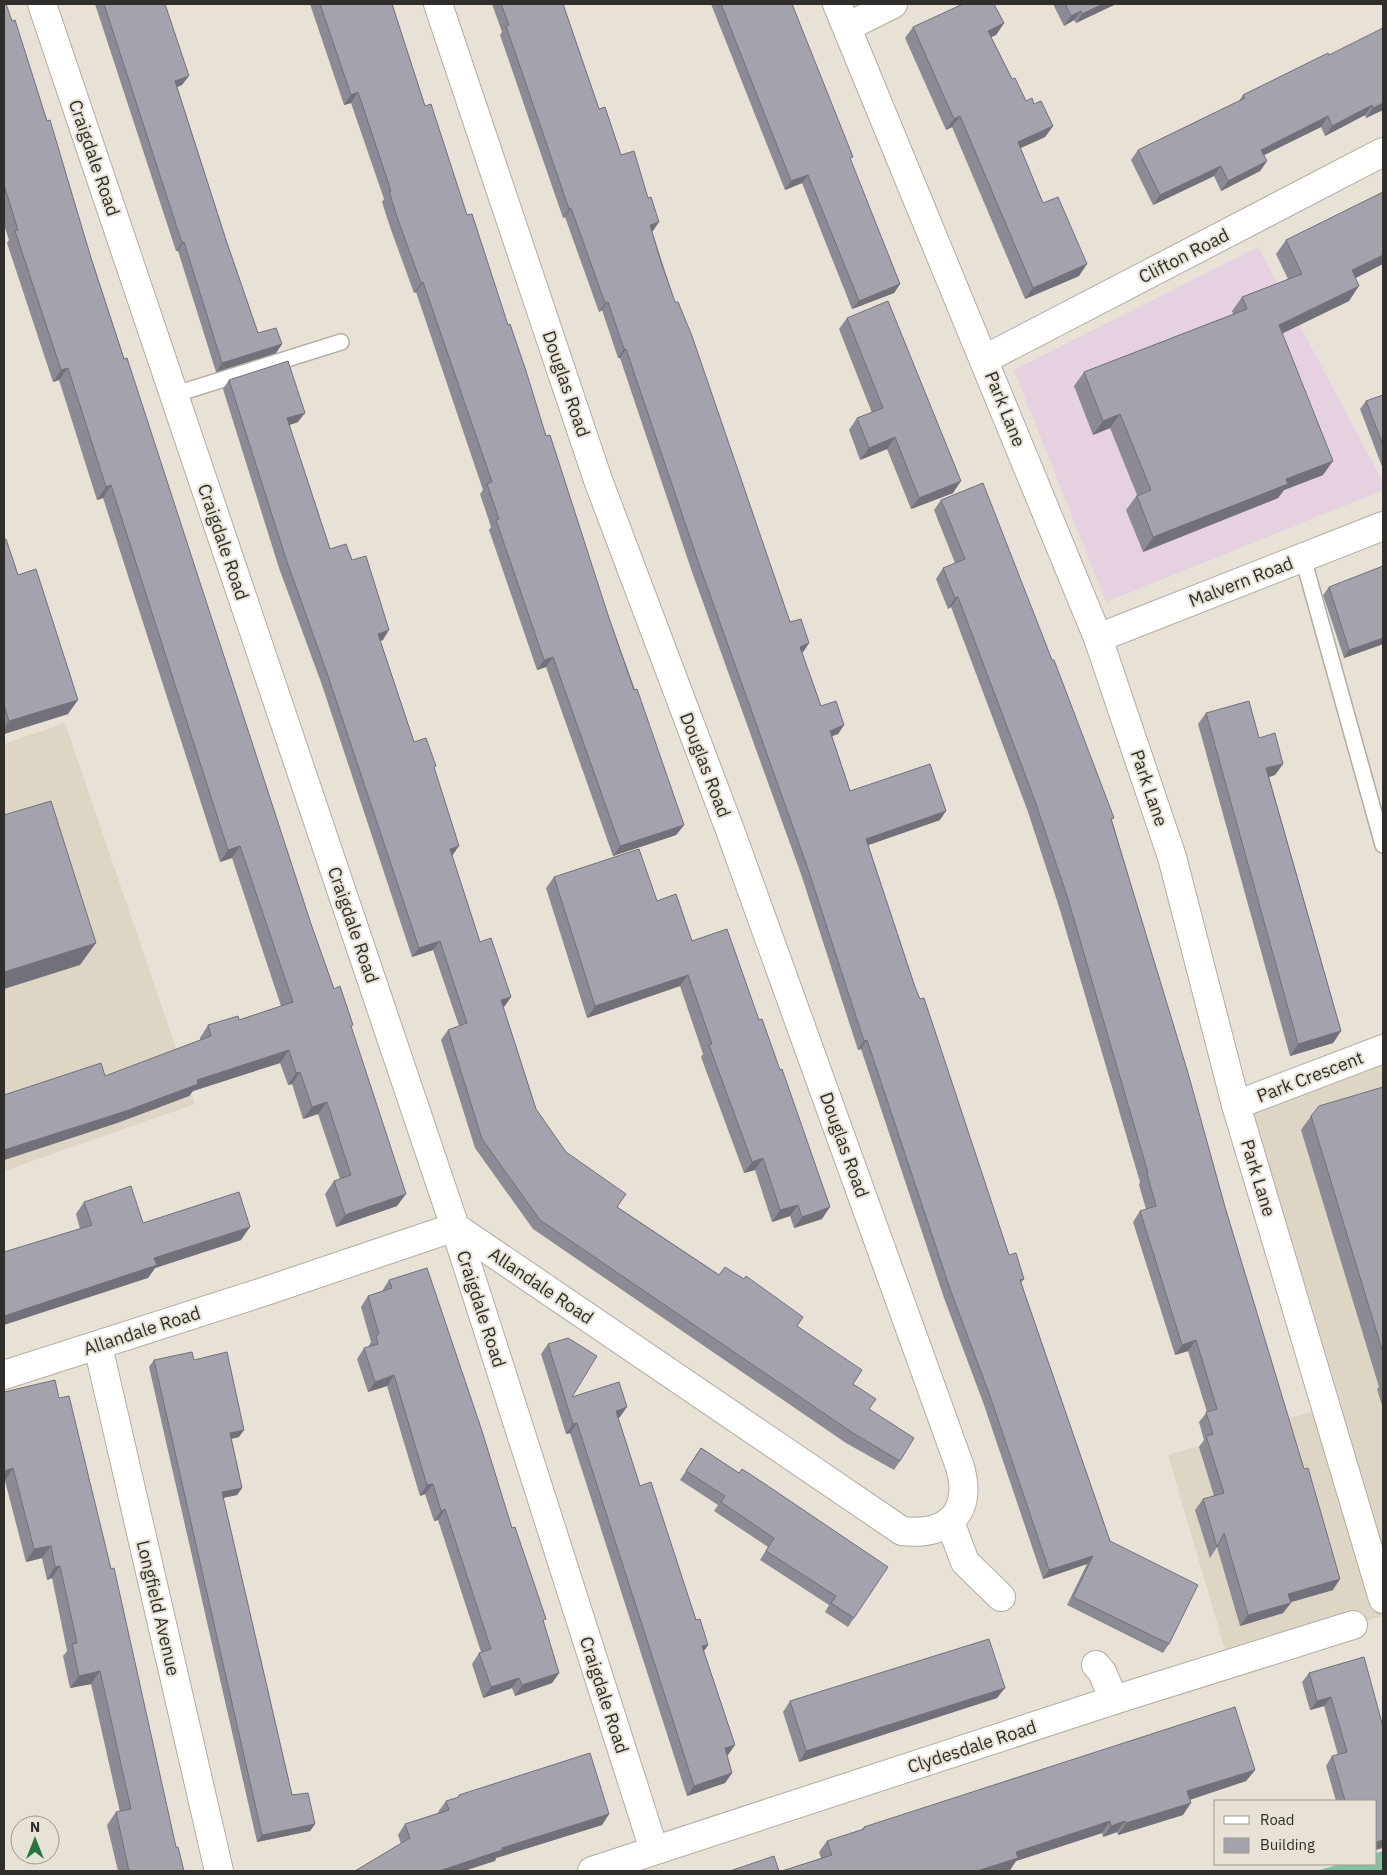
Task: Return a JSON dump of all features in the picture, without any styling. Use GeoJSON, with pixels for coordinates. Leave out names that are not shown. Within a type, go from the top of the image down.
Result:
{"type":"FeatureCollection","features":[{"type":"Feature","properties":{"kind":"street","name":"Craigdale Road"},"geometry":{"type":"LineString","coordinates":[[42,4],[455,1227],[654,1850]]}},
{"type":"Feature","properties":{"kind":"street","name":"Douglas Road"},"geometry":{"type":"LineString","coordinates":[[438,4],[598,480],[730,830],[960,1467],[965,1484],[963,1501],[950,1522]]}},
{"type":"Feature","properties":{"kind":"street"},"geometry":{"type":"LineString","coordinates":[[842,16],[893,4]]}},
{"type":"Feature","properties":{"kind":"street","name":"Park Lane"},"geometry":{"type":"LineString","coordinates":[[842,16],[985,359],[1098,638],[1172,857],[1236,1106],[1383,1599]]}},
{"type":"Feature","properties":{"kind":"street","name":"Clifton Road"},"geometry":{"type":"LineString","coordinates":[[985,359],[1383,152]]}},
{"type":"Feature","properties":{"kind":"street","name":"Malvern Road"},"geometry":{"type":"LineString","coordinates":[[1098,638],[1383,526]]}},
{"type":"Feature","properties":{"kind":"street","name":"Park Crescent"},"geometry":{"type":"LineString","coordinates":[[1236,1106],[1383,1049]]}},
{"type":"Feature","properties":{"kind":"street","name":"Allandale Road"},"geometry":{"type":"LineString","coordinates":[[4,1375],[98,1346],[455,1227],[885,1522],[902,1531],[921,1533],[950,1522]]}},
{"type":"Feature","properties":{"kind":"street","name":"Longfield Avenue"},"geometry":{"type":"LineString","coordinates":[[98,1346],[219,1871]]}},
{"type":"Feature","properties":{"kind":"street"},"geometry":{"type":"LineString","coordinates":[[950,1522],[965,1562],[1001,1597]]}},
{"type":"Feature","properties":{"kind":"street","name":"Clydesdale Road"},"geometry":{"type":"LineString","coordinates":[[592,1871],[1114,1700],[1353,1625]]}},
{"type":"Feature","properties":{"kind":"street"},"geometry":{"type":"LineString","coordinates":[[1096,1666],[1102,1672],[1114,1700]]}},
{"type":"Feature","properties":{"kind":"lane"},"geometry":{"type":"LineString","coordinates":[[174,395],[341,342]]}},
{"type":"Feature","properties":{"kind":"lane"},"geometry":{"type":"LineString","coordinates":[[1303,558],[1383,845]]}},
{"type":"Feature","properties":{"kind":"shaded area"},"geometry":{"type":"Polygon","coordinates":[[[1258,247],[1383,482],[1383,490],[1106,602],[1014,370],[1258,247]]]}},
{"type":"Feature","properties":{"kind":"shaded area"},"geometry":{"type":"Polygon","coordinates":[[[65,723],[195,1104],[4,1171],[4,744],[65,723]]]}},
{"type":"Feature","properties":{"kind":"shaded area"},"geometry":{"type":"Polygon","coordinates":[[[1383,1049],[1383,1616],[1228,1660],[1168,1455],[1326,1407],[1236,1105],[1383,1049]]]}},
{"type":"Feature","properties":{"kind":"green space"},"geometry":{"type":"Polygon","coordinates":[[[1383,1851],[1383,1871],[1316,1871],[1337,1865],[1377,1865],[1377,1853],[1383,1851]]]}},
{"type":"Feature","properties":{"kind":"building"},"geometry":{"type":"Polygon","coordinates":[[[4,4],[6,4],[12,21],[15,20],[47,121],[50,120],[91,258],[124,359],[127,358],[311,924],[334,989],[340,986],[353,1025],[351,1026],[406,1194],[345,1215],[334,1181],[351,1175],[327,1102],[312,1107],[300,1072],[296,1073],[289,1050],[197,1080],[198,1084],[126,1111],[4,1150],[4,1095],[101,1063],[105,1076],[211,1036],[208,1025],[238,1016],[239,1020],[293,1002],[240,846],[228,850],[111,485],[106,487],[68,368],[61,370],[15,231],[18,230],[4,185],[4,4]]]}},
{"type":"Feature","properties":{"kind":"building"},"geometry":{"type":"Polygon","coordinates":[[[104,4],[165,4],[189,76],[175,81],[258,333],[276,328],[282,344],[222,363],[184,242],[182,243],[104,4]]]}},
{"type":"Feature","properties":{"kind":"building"},"geometry":{"type":"Polygon","coordinates":[[[320,4],[392,4],[425,106],[431,104],[467,215],[472,214],[508,325],[510,324],[526,371],[546,436],[550,435],[634,690],[637,689],[684,825],[620,846],[553,657],[544,660],[496,520],[499,519],[487,484],[492,482],[423,282],[421,283],[397,217],[389,191],[391,191],[358,92],[351,95],[320,4]]]}},
{"type":"Feature","properties":{"kind":"building"},"geometry":{"type":"Polygon","coordinates":[[[501,4],[563,4],[599,109],[605,107],[621,155],[634,151],[648,198],[651,197],[659,222],[650,225],[661,262],[675,302],[678,302],[692,336],[790,622],[801,619],[809,643],[800,647],[821,706],[836,701],[844,725],[830,731],[850,791],[930,764],[946,811],[866,839],[915,987],[920,999],[924,998],[1009,1255],[1016,1253],[1024,1279],[1020,1280],[1110,1541],[1198,1585],[1169,1644],[1073,1597],[1093,1556],[1049,1570],[990,1396],[950,1289],[867,1040],[864,1041],[808,869],[699,564],[626,349],[624,349],[608,302],[605,303],[571,208],[569,209],[506,26],[509,25],[501,4]]]}},
{"type":"Feature","properties":{"kind":"building"},"geometry":{"type":"Polygon","coordinates":[[[721,4],[792,4],[853,157],[850,158],[900,284],[859,301],[808,175],[791,181],[721,4]]]}},
{"type":"Feature","properties":{"kind":"building"},"geometry":{"type":"Polygon","coordinates":[[[963,4],[994,4],[1004,23],[988,31],[1012,79],[1015,78],[1026,101],[1032,98],[1034,104],[1041,101],[1053,126],[1018,142],[1043,203],[1058,197],[1087,264],[1033,288],[960,116],[954,119],[913,27],[963,4]]]}},
{"type":"Feature","properties":{"kind":"building"},"geometry":{"type":"Polygon","coordinates":[[[1065,4],[1103,4],[1082,14],[1081,11],[1071,16],[1065,4]]]}},
{"type":"Feature","properties":{"kind":"building"},"geometry":{"type":"Polygon","coordinates":[[[1383,28],[1383,103],[1373,108],[1372,105],[1332,126],[1328,116],[1261,150],[1267,161],[1228,181],[1221,166],[1160,195],[1138,150],[1245,98],[1243,95],[1383,28]]]}},
{"type":"Feature","properties":{"kind":"building"},"geometry":{"type":"Polygon","coordinates":[[[1383,192],[1383,255],[1352,270],[1359,286],[1279,325],[1333,461],[1286,479],[1288,484],[1153,537],[1137,496],[1151,490],[1120,414],[1103,421],[1084,372],[1247,309],[1242,297],[1302,274],[1286,240],[1383,192]]]}},
{"type":"Feature","properties":{"kind":"building"},"geometry":{"type":"Polygon","coordinates":[[[888,301],[961,481],[919,498],[895,437],[869,448],[857,418],[883,408],[847,318],[888,301]]]}},
{"type":"Feature","properties":{"kind":"building"},"geometry":{"type":"Polygon","coordinates":[[[288,361],[305,413],[287,418],[330,549],[346,544],[352,560],[366,556],[389,630],[378,634],[414,742],[426,738],[436,766],[434,767],[459,846],[450,849],[480,942],[491,938],[511,997],[501,1000],[536,1109],[566,1152],[626,1194],[617,1207],[719,1275],[725,1267],[744,1279],[746,1276],[803,1317],[797,1326],[862,1370],[853,1384],[876,1399],[869,1409],[914,1438],[900,1461],[853,1433],[540,1220],[482,1139],[448,1030],[467,1023],[440,941],[419,948],[328,676],[286,559],[229,380],[288,361]]]}},
{"type":"Feature","properties":{"kind":"building"},"geometry":{"type":"Polygon","coordinates":[[[1383,395],[1383,445],[1366,401],[1383,395]]]}},
{"type":"Feature","properties":{"kind":"building"},"geometry":{"type":"Polygon","coordinates":[[[983,483],[1052,660],[1054,660],[1114,818],[1111,819],[1188,1073],[1225,1207],[1304,1469],[1308,1468],[1340,1579],[1288,1594],[1291,1603],[1248,1615],[1224,1533],[1217,1547],[1203,1499],[1224,1493],[1206,1436],[1213,1434],[1206,1412],[1217,1409],[1196,1340],[1182,1345],[1140,1211],[1156,1206],[1068,899],[1035,801],[958,597],[955,598],[943,568],[965,559],[941,500],[983,483]]]}},
{"type":"Feature","properties":{"kind":"building"},"geometry":{"type":"Polygon","coordinates":[[[4,539],[6,539],[18,575],[36,569],[78,700],[9,721],[4,705],[4,539]]]}},
{"type":"Feature","properties":{"kind":"building"},"geometry":{"type":"Polygon","coordinates":[[[1383,566],[1383,638],[1349,650],[1329,587],[1383,566]]]}},
{"type":"Feature","properties":{"kind":"building"},"geometry":{"type":"Polygon","coordinates":[[[1249,701],[1259,738],[1275,733],[1283,764],[1266,768],[1341,1031],[1298,1044],[1206,713],[1249,701]]]}},
{"type":"Feature","properties":{"kind":"building"},"geometry":{"type":"Polygon","coordinates":[[[51,801],[96,943],[4,972],[4,815],[51,801]]]}},
{"type":"Feature","properties":{"kind":"building"},"geometry":{"type":"Polygon","coordinates":[[[639,849],[657,901],[676,894],[692,941],[727,929],[759,1020],[762,1019],[780,1070],[782,1069],[830,1207],[802,1217],[798,1205],[780,1210],[763,1158],[752,1162],[709,1045],[712,1044],[688,975],[595,1006],[554,877],[639,849]]]}},
{"type":"Feature","properties":{"kind":"building"},"geometry":{"type":"Polygon","coordinates":[[[1383,1087],[1383,1353],[1311,1116],[1319,1106],[1383,1087]]]}},
{"type":"Feature","properties":{"kind":"building"},"geometry":{"type":"Polygon","coordinates":[[[131,1186],[143,1223],[239,1192],[250,1227],[154,1258],[157,1265],[4,1316],[4,1252],[92,1225],[84,1202],[131,1186]]]}},
{"type":"Feature","properties":{"kind":"building"},"geometry":{"type":"Polygon","coordinates":[[[427,1268],[482,1431],[512,1528],[515,1527],[546,1619],[543,1620],[559,1673],[522,1685],[519,1678],[491,1687],[479,1653],[491,1649],[445,1509],[441,1511],[433,1484],[427,1485],[394,1375],[375,1382],[364,1348],[378,1344],[376,1336],[379,1334],[368,1296],[392,1288],[389,1280],[427,1268]]]}},
{"type":"Feature","properties":{"kind":"building"},"geometry":{"type":"Polygon","coordinates":[[[568,1338],[597,1356],[572,1397],[619,1382],[627,1407],[616,1411],[640,1486],[651,1482],[696,1620],[700,1619],[708,1645],[702,1646],[735,1745],[725,1748],[732,1773],[694,1786],[577,1423],[573,1424],[548,1344],[568,1338]]]}},
{"type":"Feature","properties":{"kind":"building"},"geometry":{"type":"Polygon","coordinates":[[[192,1352],[194,1360],[227,1352],[244,1430],[230,1433],[242,1488],[222,1492],[292,1795],[308,1793],[315,1824],[262,1835],[154,1360],[192,1352]]]}},
{"type":"Feature","properties":{"kind":"building"},"geometry":{"type":"Polygon","coordinates":[[[55,1380],[59,1398],[69,1396],[111,1569],[114,1568],[176,1847],[178,1847],[184,1871],[129,1871],[116,1812],[131,1809],[100,1671],[79,1676],[72,1644],[77,1643],[60,1566],[55,1567],[51,1546],[34,1549],[13,1468],[4,1471],[4,1392],[55,1380]]]}},
{"type":"Feature","properties":{"kind":"building"},"geometry":{"type":"Polygon","coordinates":[[[701,1448],[739,1473],[742,1469],[888,1567],[854,1618],[831,1603],[836,1596],[766,1551],[774,1538],[721,1502],[725,1496],[686,1471],[701,1448]]]}},
{"type":"Feature","properties":{"kind":"building"},"geometry":{"type":"Polygon","coordinates":[[[989,1639],[1005,1688],[806,1751],[790,1701],[989,1639]]]}},
{"type":"Feature","properties":{"kind":"building"},"geometry":{"type":"Polygon","coordinates":[[[1364,1657],[1383,1727],[1383,1840],[1377,1842],[1377,1800],[1345,1800],[1332,1756],[1347,1752],[1331,1697],[1317,1701],[1309,1673],[1364,1657]]]}},
{"type":"Feature","properties":{"kind":"building"},"geometry":{"type":"Polygon","coordinates":[[[1235,1707],[1255,1770],[1187,1791],[1191,1803],[1126,1823],[1125,1821],[1111,1826],[1110,1821],[1016,1852],[1018,1858],[977,1871],[782,1871],[832,1855],[827,1841],[864,1829],[864,1827],[1235,1707]]]}},
{"type":"Feature","properties":{"kind":"building"},"geometry":{"type":"Polygon","coordinates":[[[590,1753],[609,1814],[502,1848],[502,1850],[439,1871],[355,1871],[410,1838],[405,1824],[449,1810],[446,1801],[459,1797],[459,1795],[590,1753]]]}},
{"type":"Feature","properties":{"kind":"building"},"geometry":{"type":"Polygon","coordinates":[[[774,1856],[779,1871],[730,1871],[774,1856]]]}}]}
